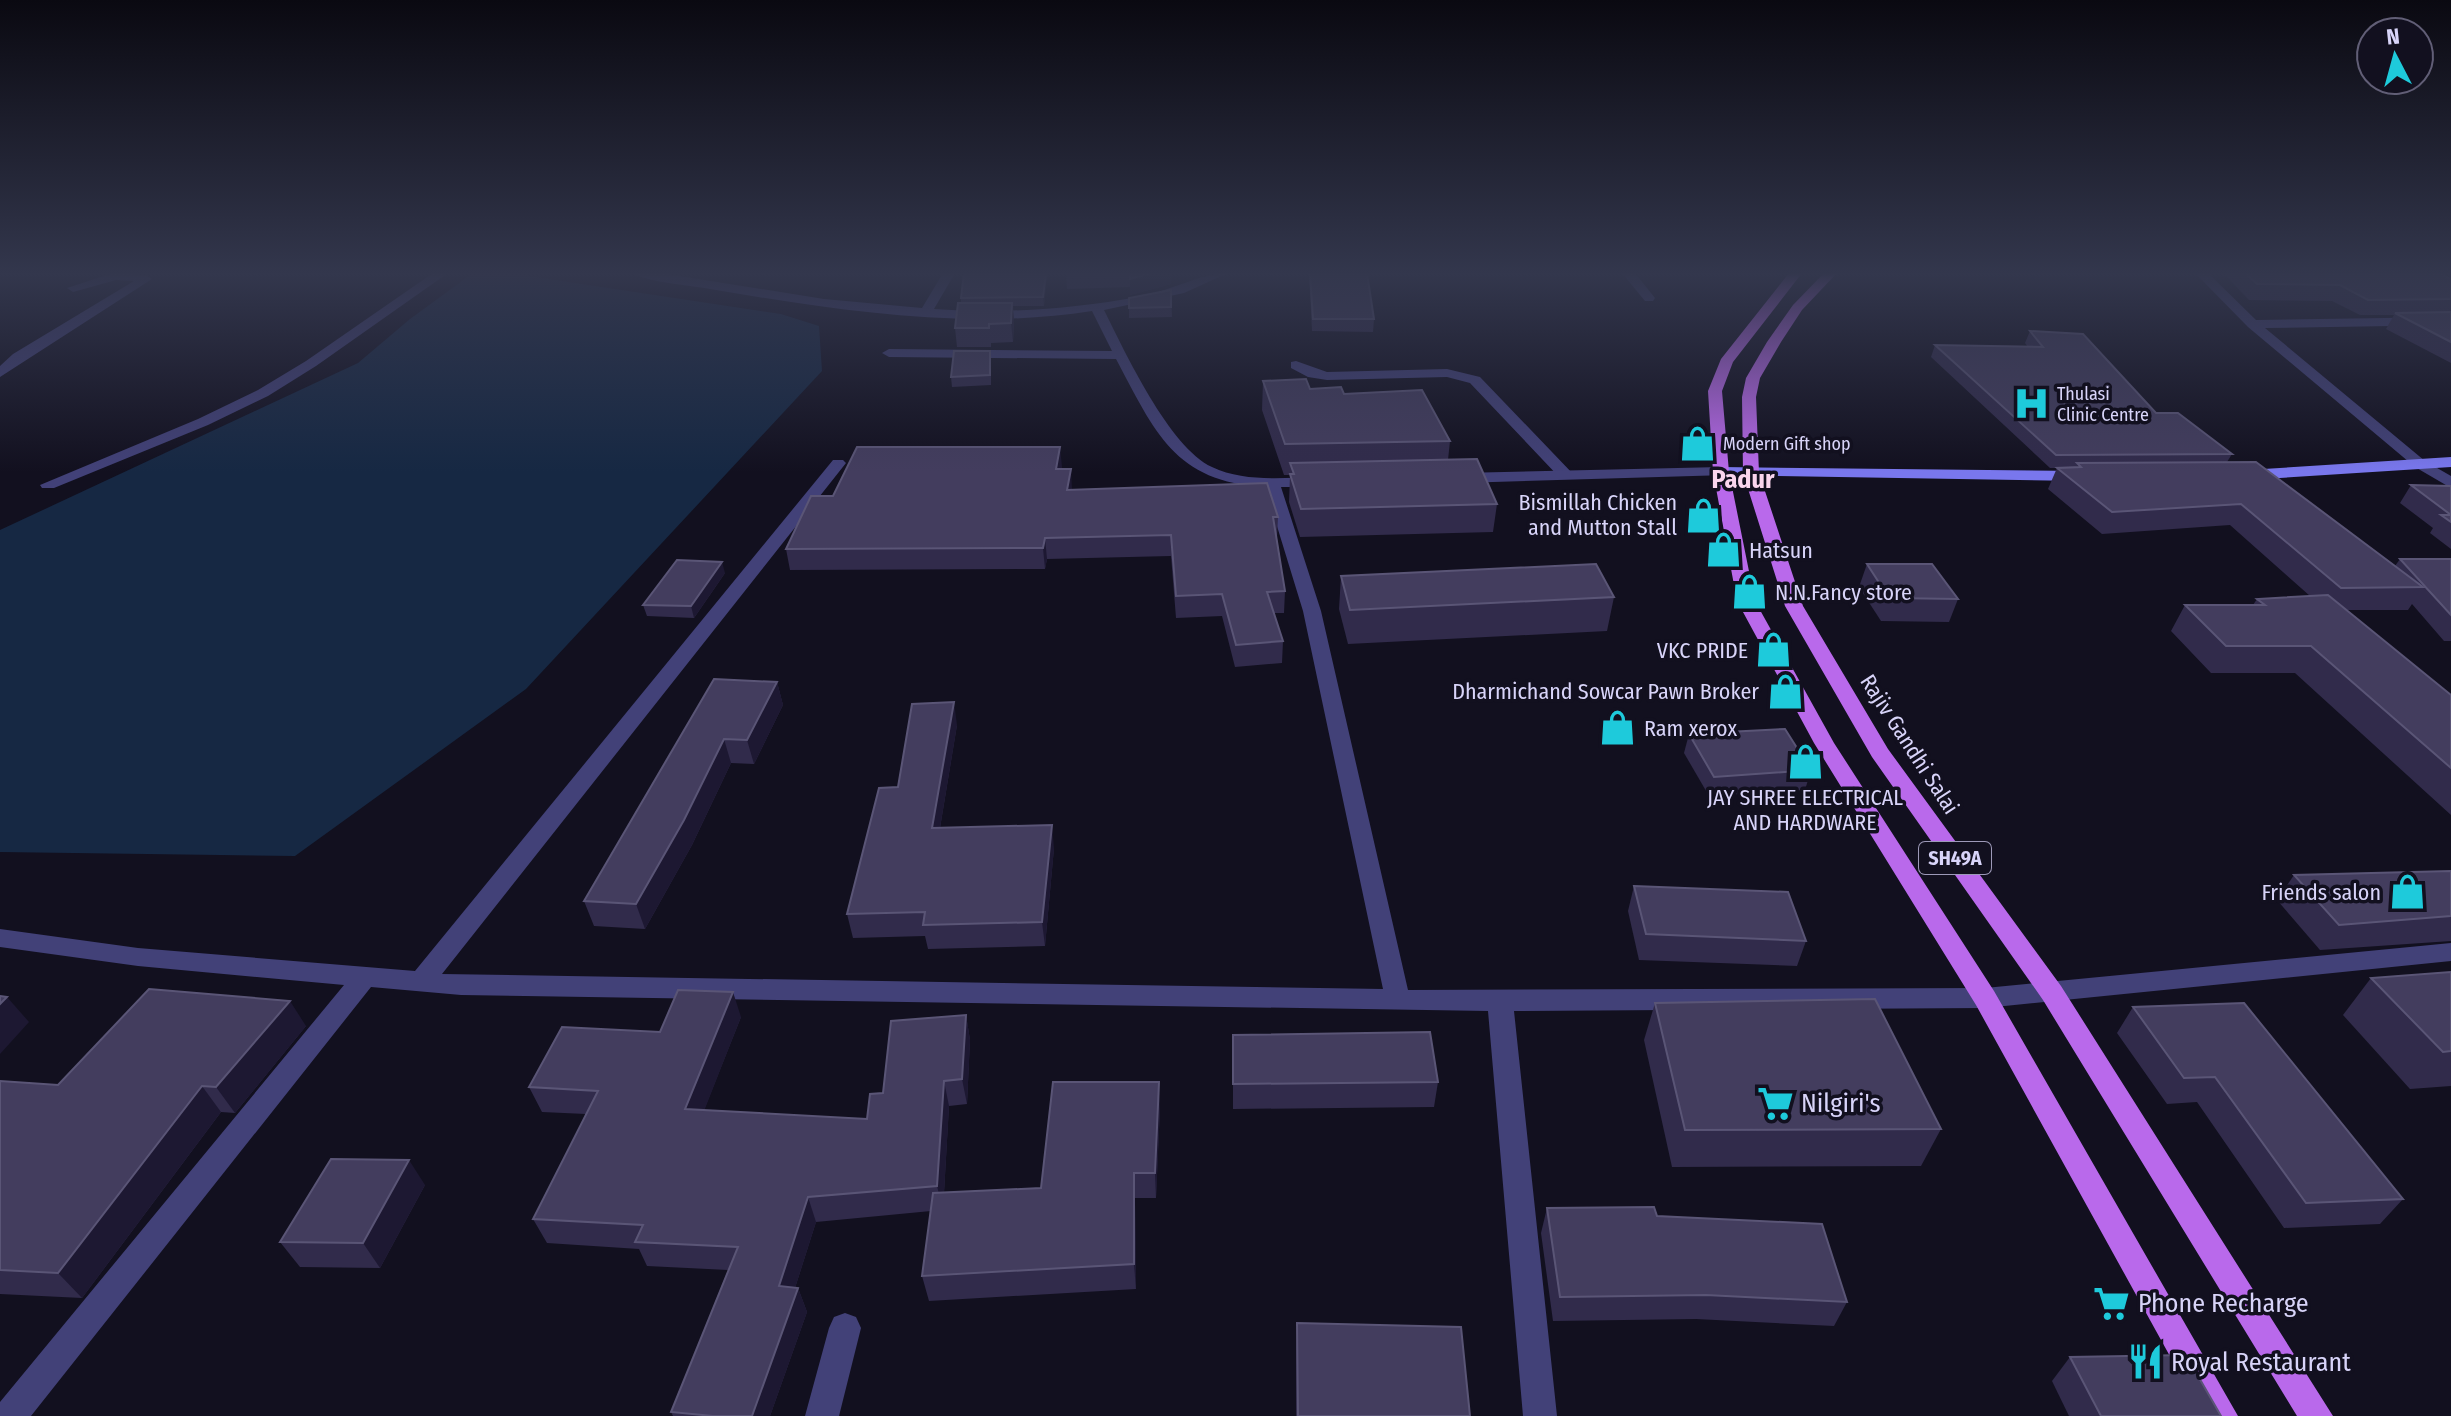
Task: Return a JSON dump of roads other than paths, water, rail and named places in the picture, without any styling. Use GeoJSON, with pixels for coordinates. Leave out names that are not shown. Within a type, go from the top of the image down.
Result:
{"type":"FeatureCollection","features":[{"type":"Feature","properties":{"kind":"main road","name":"SH49A"},"geometry":{"type":"LineString","coordinates":[[1742,339],[1726,362],[1715,391],[1721,472],[1746,601],[1824,743],[1985,998],[2221,1416]]}},
{"type":"Feature","properties":{"kind":"main road","name":"Rajiv Gandhi Salai"},"geometry":{"type":"LineString","coordinates":[[1777,339],[1753,378],[1749,397],[1751,473],[1794,606],[1879,752],[2052,993],[2316,1416]]}},
{"type":"Feature","properties":{"kind":"street"},"geometry":{"type":"LineString","coordinates":[[0,373],[18,357],[47,339]]}},
{"type":"Feature","properties":{"kind":"street"},"geometry":{"type":"LineString","coordinates":[[48,485],[248,401],[293,376],[344,339]]}},
{"type":"Feature","properties":{"kind":"street"},"geometry":{"type":"LineString","coordinates":[[1112,339],[1169,434],[1195,464],[1228,477],[1272,483],[1334,481]]}},
{"type":"Feature","properties":{"kind":"street"},"geometry":{"type":"LineString","coordinates":[[2271,339],[2420,464],[2451,483]]}},
{"type":"Feature","properties":{"kind":"street"},"geometry":{"type":"LineString","coordinates":[[889,353],[1120,355]]}},
{"type":"Feature","properties":{"kind":"street"},"geometry":{"type":"LineString","coordinates":[[1296,365],[1313,374],[1327,376],[1447,373],[1475,380],[1566,475]]}},
{"type":"Feature","properties":{"kind":"street"},"geometry":{"type":"LineString","coordinates":[[2225,476],[2285,475],[2451,462]]}},
{"type":"Feature","properties":{"kind":"street"},"geometry":{"type":"LineString","coordinates":[[421,982],[838,463]]}},
{"type":"Feature","properties":{"kind":"street"},"geometry":{"type":"LineString","coordinates":[[1442,478],[1721,472],[2090,476]]}},
{"type":"Feature","properties":{"kind":"street"},"geometry":{"type":"LineString","coordinates":[[1272,483],[1312,611],[1397,997]]}},
{"type":"Feature","properties":{"kind":"street"},"geometry":{"type":"LineString","coordinates":[[0,938],[138,957],[461,985],[1397,997],[1500,1001],[1985,998],[2451,952]]}},
{"type":"Feature","properties":{"kind":"street"},"geometry":{"type":"LineString","coordinates":[[10,1416],[365,977]]}},
{"type":"Feature","properties":{"kind":"street"},"geometry":{"type":"LineString","coordinates":[[1500,1001],[1540,1416]]}},
{"type":"Feature","properties":{"kind":"street"},"geometry":{"type":"LineString","coordinates":[[822,1416],[845,1328]]}},
{"type":"Feature","properties":{"kind":"water"},"geometry":{"type":"Polygon","coordinates":[[[386,339],[820,339],[822,371],[526,689],[295,856],[0,852],[0,530],[358,363],[386,339]]]}},
{"type":"Feature","properties":{"kind":"place","name":"Thulasi Clinic Centre"},"geometry":{"type":"Point","coordinates":[2031,404]}},
{"type":"Feature","properties":{"kind":"place","name":"Modern Gift shop"},"geometry":{"type":"Point","coordinates":[1697,444]}},
{"type":"Feature","properties":{"kind":"place","name":"Bismillah Chicken and Mutton Stall"},"geometry":{"type":"Point","coordinates":[1703,515]}},
{"type":"Feature","properties":{"kind":"place","name":"Hatsun"},"geometry":{"type":"Point","coordinates":[1723,550]}},
{"type":"Feature","properties":{"kind":"place","name":"N.N.Fancy store"},"geometry":{"type":"Point","coordinates":[1749,592]}},
{"type":"Feature","properties":{"kind":"place","name":"VKC PRIDE"},"geometry":{"type":"Point","coordinates":[1774,650]}},
{"type":"Feature","properties":{"kind":"place","name":"Dharmichand Sowcar Pawn Broker"},"geometry":{"type":"Point","coordinates":[1785,691]}},
{"type":"Feature","properties":{"kind":"place","name":"Ram xerox"},"geometry":{"type":"Point","coordinates":[1618,728]}},
{"type":"Feature","properties":{"kind":"place","name":"JAY SHREE ELECTRICAL AND HARDWARE"},"geometry":{"type":"Point","coordinates":[1805,761]}},
{"type":"Feature","properties":{"kind":"place","name":"Friends salon"},"geometry":{"type":"Point","coordinates":[2407,892]}},
{"type":"Feature","properties":{"kind":"place","name":"Nilgiri's"},"geometry":{"type":"Point","coordinates":[1775,1103]}},
{"type":"Feature","properties":{"kind":"place","name":"Phone Recharge"},"geometry":{"type":"Point","coordinates":[2112,1303]}},
{"type":"Feature","properties":{"kind":"place","name":"Royal Restaurant"},"geometry":{"type":"Point","coordinates":[2145,1362]}},
{"type":"Feature","properties":{"kind":"district","name":"Padur"},"geometry":{"type":"Point","coordinates":[1743,479]}}]}
